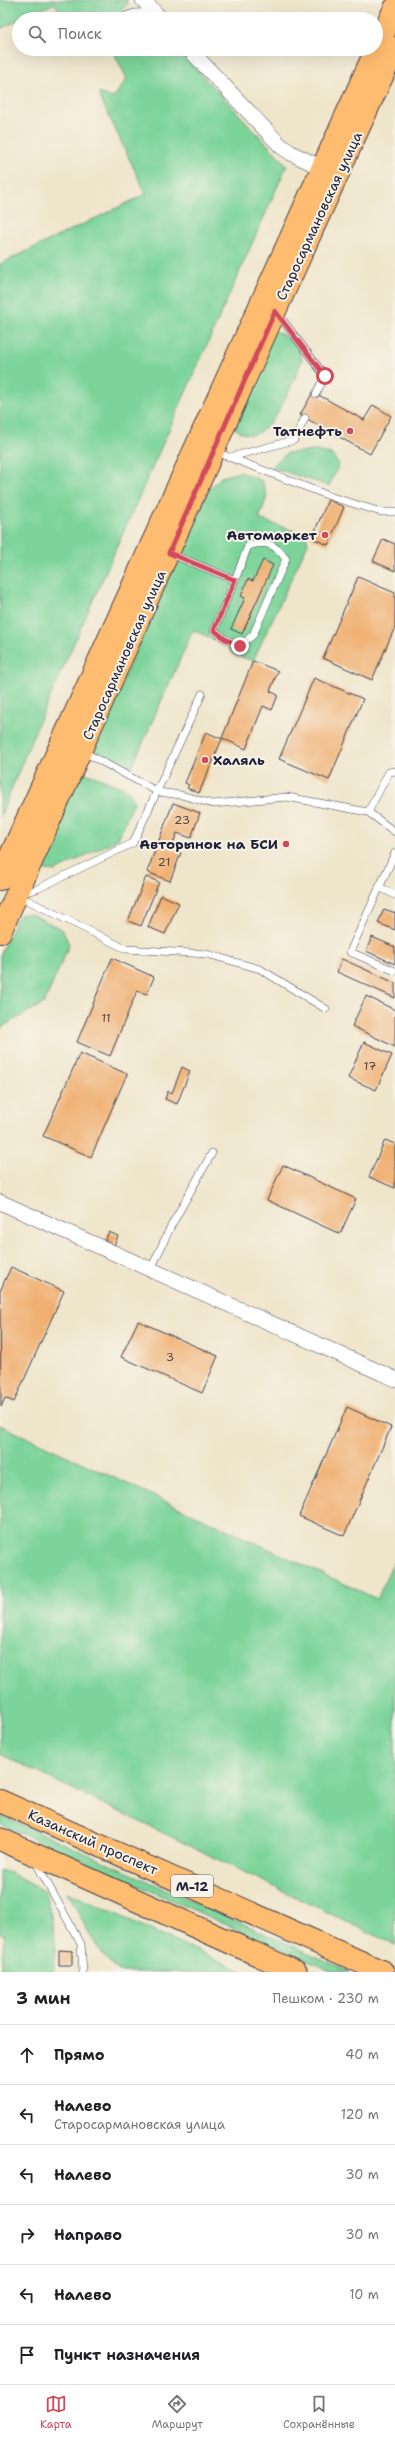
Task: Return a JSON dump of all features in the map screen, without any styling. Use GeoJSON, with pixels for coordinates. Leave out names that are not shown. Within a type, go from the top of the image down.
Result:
{"type":"FeatureCollection","features":[{"type":"Feature","properties":{"kind":"main road","name":"Старосармановская улица"},"geometry":{"type":"LineString","coordinates":[[383,34],[395,8]]}},
{"type":"Feature","properties":{"kind":"main road","name":"Старосармановская улица"},"geometry":{"type":"LineString","coordinates":[[0,879],[373,56]]}},
{"type":"Feature","properties":{"kind":"main road","name":"Старосармановская улица"},"geometry":{"type":"LineString","coordinates":[[0,932],[169,553],[222,454],[275,311],[393,57]]}},
{"type":"Feature","properties":{"kind":"main road","name":"Казанский проспект"},"geometry":{"type":"LineString","coordinates":[[0,1800],[383,1972]]}},
{"type":"Feature","properties":{"kind":"main road","name":"М-12"},"geometry":{"type":"LineString","coordinates":[[0,1839],[288,1971]]}},
{"type":"Feature","properties":{"kind":"street"},"geometry":{"type":"LineString","coordinates":[[143,0],[155,12]]}},
{"type":"Feature","properties":{"kind":"street"},"geometry":{"type":"LineString","coordinates":[[197,56],[281,146],[291,153],[322,168]]}},
{"type":"Feature","properties":{"kind":"street"},"geometry":{"type":"LineString","coordinates":[[0,1202],[150,1271],[395,1379]]}},
{"type":"Feature","properties":{"kind":"lane"},"geometry":{"type":"LineString","coordinates":[[275,311],[325,376],[316,394]]}},
{"type":"Feature","properties":{"kind":"lane"},"geometry":{"type":"LineString","coordinates":[[222,454],[294,440],[305,418]]}},
{"type":"Feature","properties":{"kind":"lane"},"geometry":{"type":"LineString","coordinates":[[222,454],[332,497],[381,512],[395,512]]}},
{"type":"Feature","properties":{"kind":"lane"},"geometry":{"type":"LineString","coordinates":[[260,542],[277,547],[286,559],[253,636],[240,646],[225,639],[214,630],[235,580],[248,546],[260,542]]}},
{"type":"Feature","properties":{"kind":"lane"},"geometry":{"type":"LineString","coordinates":[[169,553],[235,580]]}},
{"type":"Feature","properties":{"kind":"lane"},"geometry":{"type":"LineString","coordinates":[[17,895],[37,889],[133,843],[158,792],[202,694]]}},
{"type":"Feature","properties":{"kind":"lane"},"geometry":{"type":"LineString","coordinates":[[82,751],[158,792],[181,795],[213,804],[287,797],[368,812],[395,832]]}},
{"type":"Feature","properties":{"kind":"lane"},"geometry":{"type":"LineString","coordinates":[[368,812],[389,772],[395,771]]}},
{"type":"Feature","properties":{"kind":"lane"},"geometry":{"type":"LineString","coordinates":[[395,853],[350,952],[395,971]]}},
{"type":"Feature","properties":{"kind":"lane"},"geometry":{"type":"LineString","coordinates":[[379,888],[395,895]]}},
{"type":"Feature","properties":{"kind":"lane"},"geometry":{"type":"LineString","coordinates":[[17,895],[126,949],[207,954],[260,968],[326,1009]]}},
{"type":"Feature","properties":{"kind":"lane"},"geometry":{"type":"LineString","coordinates":[[150,1271],[171,1226],[212,1153]]}},
{"type":"Feature","properties":{"kind":"lane"},"geometry":{"type":"LineString","coordinates":[[30,1852],[81,1944],[83,1972]]}},
{"type":"Feature","properties":{"kind":"green space"},"geometry":{"type":"Polygon","coordinates":[[[0,0],[127,0],[127,5],[118,12],[59,12],[55,3],[36,12],[12,12],[12,23],[0,29],[0,0]]]}},
{"type":"Feature","properties":{"kind":"green space"},"geometry":{"type":"Polygon","coordinates":[[[116,56],[184,56],[287,165],[37,726],[0,817],[0,264],[146,194],[98,93],[113,98],[127,79],[116,56]]]}},
{"type":"Feature","properties":{"kind":"green space"},"geometry":{"type":"Polygon","coordinates":[[[273,330],[296,345],[302,361],[281,407],[273,419],[255,434],[245,434],[234,428],[273,330]]]}},
{"type":"Feature","properties":{"kind":"green space"},"geometry":{"type":"Polygon","coordinates":[[[315,451],[331,454],[339,464],[329,486],[271,467],[287,453],[315,451]]]}},
{"type":"Feature","properties":{"kind":"green space"},"geometry":{"type":"Polygon","coordinates":[[[240,472],[262,481],[267,496],[259,519],[306,535],[308,543],[253,661],[233,654],[226,645],[193,630],[131,769],[126,770],[98,756],[94,748],[203,495],[221,477],[240,472]]]}},
{"type":"Feature","properties":{"kind":"green space"},"geometry":{"type":"Polygon","coordinates":[[[83,774],[89,774],[128,790],[134,802],[118,839],[55,871],[46,870],[39,865],[76,777],[83,774]]]}},
{"type":"Feature","properties":{"kind":"green space"},"geometry":{"type":"Polygon","coordinates":[[[21,914],[31,914],[63,930],[69,945],[44,1003],[0,1028],[0,955],[16,919],[21,914]]]}},
{"type":"Feature","properties":{"kind":"green space"},"geometry":{"type":"Polygon","coordinates":[[[0,1425],[377,1599],[395,1559],[395,1945],[0,1754],[0,1425]]]}},
{"type":"Feature","properties":{"kind":"green space"},"geometry":{"type":"Polygon","coordinates":[[[0,1815],[351,1972],[333,1972],[0,1824],[0,1815]]]}},
{"type":"Feature","properties":{"kind":"green space"},"geometry":{"type":"Polygon","coordinates":[[[0,1870],[11,1873],[45,1892],[55,1942],[55,1962],[53,1972],[0,1972],[5,1935],[0,1934],[0,1870]]]}},
{"type":"Feature","properties":{"kind":"green space"},"geometry":{"type":"Polygon","coordinates":[[[67,1892],[244,1972],[121,1972],[113,1966],[97,1947],[67,1892]]]}},
{"type":"Feature","properties":{"kind":"building"},"geometry":{"type":"Polygon","coordinates":[[[313,392],[364,420],[373,405],[391,416],[370,454],[300,415],[313,392]]]}},
{"type":"Feature","properties":{"kind":"building"},"geometry":{"type":"Polygon","coordinates":[[[328,500],[344,507],[328,545],[312,538],[328,500]]]}},
{"type":"Feature","properties":{"kind":"building"},"geometry":{"type":"Polygon","coordinates":[[[383,539],[395,544],[395,571],[373,561],[383,539]]]}},
{"type":"Feature","properties":{"kind":"building"},"geometry":{"type":"Polygon","coordinates":[[[263,560],[273,565],[242,634],[231,629],[245,598],[241,596],[248,579],[253,581],[263,560]]]}},
{"type":"Feature","properties":{"kind":"building"},"geometry":{"type":"Polygon","coordinates":[[[358,577],[395,593],[395,627],[372,680],[323,658],[358,577]]]}},
{"type":"Feature","properties":{"kind":"building"},"geometry":{"type":"Polygon","coordinates":[[[253,661],[278,671],[270,691],[278,695],[272,710],[263,706],[246,749],[222,738],[253,661]]]}},
{"type":"Feature","properties":{"kind":"building"},"geometry":{"type":"Polygon","coordinates":[[[314,678],[363,699],[329,780],[279,759],[314,678]]]}},
{"type":"Feature","properties":{"kind":"building"},"geometry":{"type":"Polygon","coordinates":[[[206,732],[222,739],[199,793],[187,788],[189,785],[185,783],[206,732]]]}},
{"type":"Feature","properties":{"kind":"building"},"geometry":{"type":"Polygon","coordinates":[[[173,803],[200,813],[191,838],[177,833],[171,849],[181,853],[170,881],[147,872],[173,803]]]}},
{"type":"Feature","properties":{"kind":"building"},"geometry":{"type":"Polygon","coordinates":[[[146,877],[159,882],[141,926],[128,921],[146,877]]]}},
{"type":"Feature","properties":{"kind":"building"},"geometry":{"type":"Polygon","coordinates":[[[161,895],[179,903],[165,934],[148,927],[161,895]]]}},
{"type":"Feature","properties":{"kind":"building"},"geometry":{"type":"Polygon","coordinates":[[[384,909],[395,913],[395,930],[378,923],[384,909]]]}},
{"type":"Feature","properties":{"kind":"building"},"geometry":{"type":"Polygon","coordinates":[[[372,937],[395,947],[395,964],[366,951],[372,937]]]}},
{"type":"Feature","properties":{"kind":"building"},"geometry":{"type":"Polygon","coordinates":[[[112,958],[154,977],[147,994],[137,991],[110,1056],[77,1042],[112,958]]]}},
{"type":"Feature","properties":{"kind":"building"},"geometry":{"type":"Polygon","coordinates":[[[342,959],[395,983],[395,998],[337,972],[342,959]]]}},
{"type":"Feature","properties":{"kind":"building"},"geometry":{"type":"Polygon","coordinates":[[[366,996],[395,1010],[395,1047],[352,1026],[366,996]]]}},
{"type":"Feature","properties":{"kind":"building"},"geometry":{"type":"Polygon","coordinates":[[[364,1042],[392,1055],[376,1090],[348,1078],[364,1042]]]}},
{"type":"Feature","properties":{"kind":"building"},"geometry":{"type":"Polygon","coordinates":[[[80,1053],[127,1074],[91,1157],[43,1136],[80,1053]]]}},
{"type":"Feature","properties":{"kind":"building"},"geometry":{"type":"Polygon","coordinates":[[[182,1067],[190,1071],[177,1104],[165,1099],[168,1091],[172,1093],[182,1067]]]}},
{"type":"Feature","properties":{"kind":"building"},"geometry":{"type":"Polygon","coordinates":[[[385,1140],[395,1144],[395,1188],[369,1177],[385,1140]]]}},
{"type":"Feature","properties":{"kind":"building"},"geometry":{"type":"Polygon","coordinates":[[[283,1165],[356,1199],[340,1234],[267,1200],[283,1165]]]}},
{"type":"Feature","properties":{"kind":"building"},"geometry":{"type":"Polygon","coordinates":[[[109,1232],[118,1236],[113,1248],[103,1244],[109,1232]]]}},
{"type":"Feature","properties":{"kind":"building"},"geometry":{"type":"Polygon","coordinates":[[[11,1267],[64,1291],[14,1402],[5,1398],[1,1407],[0,1291],[11,1267]]]}},
{"type":"Feature","properties":{"kind":"building"},"geometry":{"type":"Polygon","coordinates":[[[138,1321],[218,1356],[202,1393],[121,1357],[138,1321]]]}},
{"type":"Feature","properties":{"kind":"building"},"geometry":{"type":"Polygon","coordinates":[[[347,1407],[391,1427],[344,1536],[299,1516],[347,1407]]]}},
{"type":"Feature","properties":{"kind":"building"},"geometry":{"type":"Polygon","coordinates":[[[59,1950],[72,1951],[72,1965],[59,1965],[59,1950]]]}},
{"type":"Feature","properties":{"kind":"place","name":"Татнефть"},"geometry":{"type":"Point","coordinates":[350,431]}},
{"type":"Feature","properties":{"kind":"place","name":"Автомаркет"},"geometry":{"type":"Point","coordinates":[325,535]}},
{"type":"Feature","properties":{"kind":"place","name":"Халяль"},"geometry":{"type":"Point","coordinates":[205,760]}},
{"type":"Feature","properties":{"kind":"place","name":"Авторынок на БСИ"},"geometry":{"type":"Point","coordinates":[286,844]}},
{"type":"Feature","properties":{"kind":"route"},"geometry":{"type":"LineString","coordinates":[[240,646],[225,639],[214,630],[235,580],[169,553],[275,311],[325,376]]}}]}
